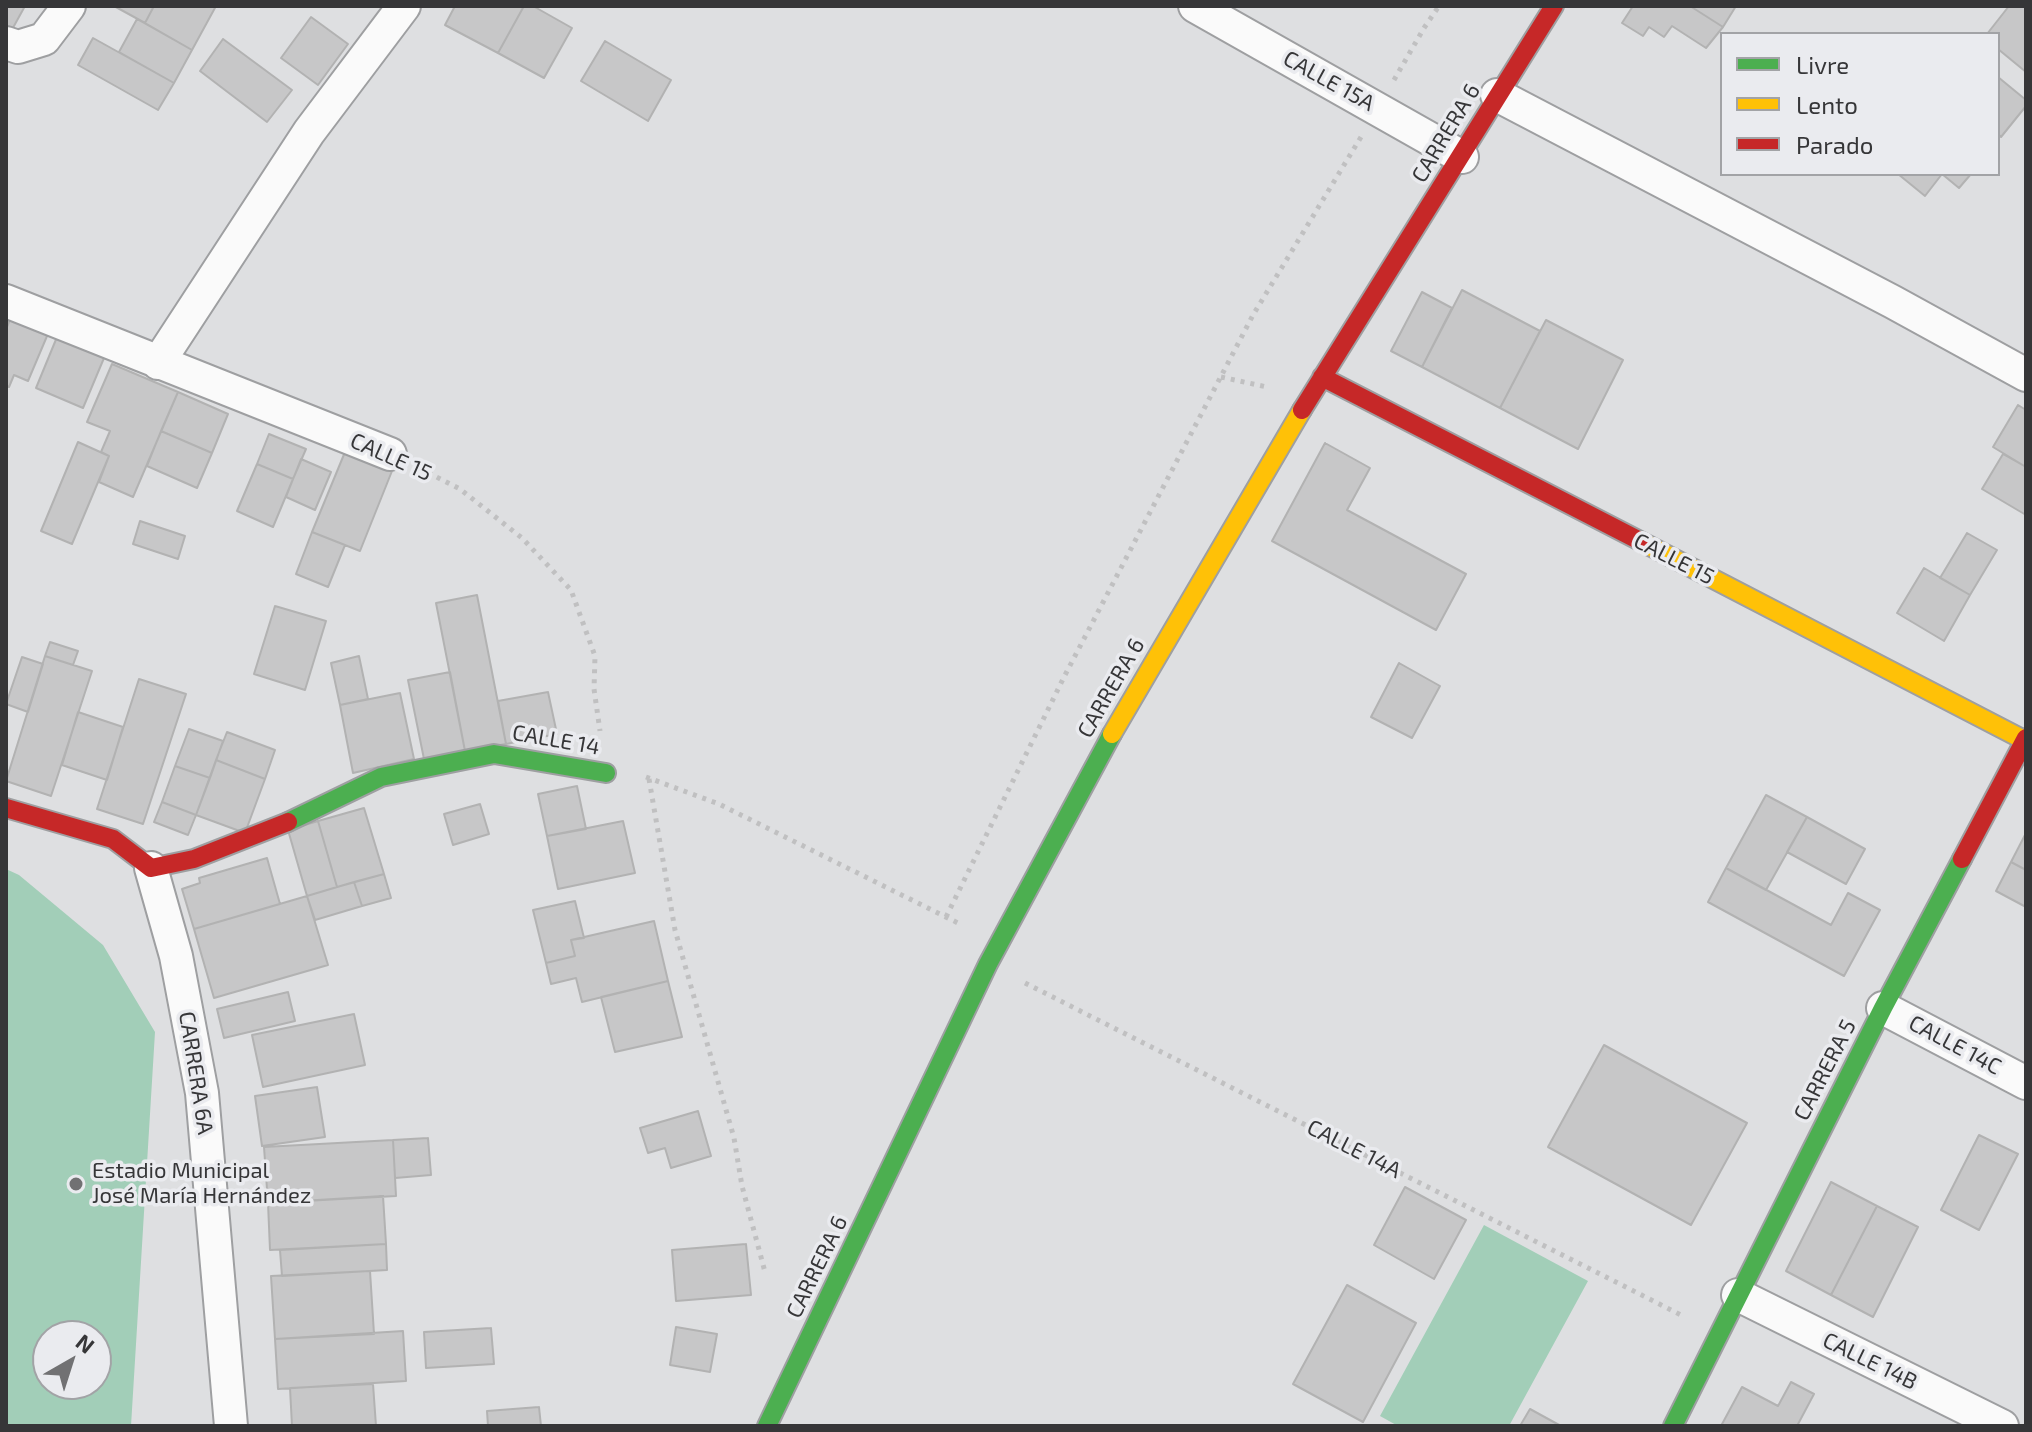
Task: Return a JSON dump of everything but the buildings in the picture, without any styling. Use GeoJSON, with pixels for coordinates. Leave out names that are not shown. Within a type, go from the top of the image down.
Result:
{"type":"FeatureCollection","features":[{"type":"Feature","properties":{"kind":"street"},"geometry":{"type":"LineString","coordinates":[[6,43],[18,47],[44,39],[69,6]]}},
{"type":"Feature","properties":{"kind":"street"},"geometry":{"type":"LineString","coordinates":[[158,363],[309,132],[404,6]]}},
{"type":"Feature","properties":{"kind":"street","name":"CALLE 15A"},"geometry":{"type":"LineString","coordinates":[[1195,6],[1462,157]]}},
{"type":"Feature","properties":{"kind":"street","name":"CARRERA 6"},"geometry":{"type":"LineString","coordinates":[[767,1426],[988,964],[1098,758],[1322,377],[1554,6]]}},
{"type":"Feature","properties":{"kind":"street"},"geometry":{"type":"LineString","coordinates":[[1497,95],[2026,375]]}},
{"type":"Feature","properties":{"kind":"street","name":"CALLE 15"},"geometry":{"type":"LineString","coordinates":[[6,301],[390,454]]}},
{"type":"Feature","properties":{"kind":"street","name":"CALLE 15"},"geometry":{"type":"LineString","coordinates":[[1322,377],[2025,740]]}},
{"type":"Feature","properties":{"kind":"street","name":"CARRERA 5"},"geometry":{"type":"LineString","coordinates":[[1673,1426],[1883,1008],[2025,740]]}},
{"type":"Feature","properties":{"kind":"street","name":"CALLE 14"},"geometry":{"type":"LineString","coordinates":[[151,868],[194,859],[245,840],[381,777],[447,762],[494,754],[606,773]]}},
{"type":"Feature","properties":{"kind":"street"},"geometry":{"type":"LineString","coordinates":[[6,808],[113,839],[151,868]]}},
{"type":"Feature","properties":{"kind":"street","name":"CARRERA 6A"},"geometry":{"type":"LineString","coordinates":[[151,868],[176,956],[202,1093],[231,1426]]}},
{"type":"Feature","properties":{"kind":"street","name":"CALLE 14C"},"geometry":{"type":"LineString","coordinates":[[1883,1008],[2026,1083]]}},
{"type":"Feature","properties":{"kind":"street","name":"CALLE 14B"},"geometry":{"type":"LineString","coordinates":[[1738,1295],[2002,1426]]}},
{"type":"Feature","properties":{"kind":"path"},"geometry":{"type":"LineString","coordinates":[[946,917],[1064,677],[1253,315],[1439,6]]}},
{"type":"Feature","properties":{"kind":"path","name":"CALLE 15"},"geometry":{"type":"LineString","coordinates":[[390,454],[460,489],[522,538],[571,590],[595,656],[594,689],[606,773]]}},
{"type":"Feature","properties":{"kind":"path","name":"CALLE 14"},"geometry":{"type":"LineString","coordinates":[[606,773],[649,778],[719,804],[999,944]]}},
{"type":"Feature","properties":{"kind":"path"},"geometry":{"type":"LineString","coordinates":[[649,778],[675,930],[734,1138],[742,1186],[765,1272]]}},
{"type":"Feature","properties":{"kind":"path","name":"CALLE 14A"},"geometry":{"type":"LineString","coordinates":[[988,964],[1719,1335]]}},
{"type":"Feature","properties":{"kind":"green space","name":"Estadio Municipal José María Hernández"},"geometry":{"type":"Polygon","coordinates":[[[6,869],[19,875],[103,945],[155,1032],[131,1426],[6,1426],[6,869]]]}},
{"type":"Feature","properties":{"kind":"green space"},"geometry":{"type":"Polygon","coordinates":[[[1484,1225],[1588,1281],[1509,1426],[1398,1426],[1380,1416],[1484,1225]]]}},
{"type":"Feature","properties":{"kind":"traffic: fast"},"geometry":{"type":"LineString","coordinates":[[767,1426],[988,964],[1112,734]]}},
{"type":"Feature","properties":{"kind":"traffic: fast"},"geometry":{"type":"LineString","coordinates":[[288,822],[381,777],[494,754],[606,773]]}},
{"type":"Feature","properties":{"kind":"traffic: fast"},"geometry":{"type":"LineString","coordinates":[[1673,1426],[1883,1008],[1962,859]]}},
{"type":"Feature","properties":{"kind":"traffic: slow"},"geometry":{"type":"LineString","coordinates":[[1112,734],[1302,410]]}},
{"type":"Feature","properties":{"kind":"traffic: slow"},"geometry":{"type":"LineString","coordinates":[[1642,542],[2026,741]]}},
{"type":"Feature","properties":{"kind":"traffic: jam"},"geometry":{"type":"LineString","coordinates":[[1302,410],[1554,6]]}},
{"type":"Feature","properties":{"kind":"traffic: jam"},"geometry":{"type":"LineString","coordinates":[[1322,377],[1642,542]]}},
{"type":"Feature","properties":{"kind":"traffic: jam"},"geometry":{"type":"LineString","coordinates":[[1962,859],[2026,738]]}},
{"type":"Feature","properties":{"kind":"traffic: jam"},"geometry":{"type":"LineString","coordinates":[[6,808],[113,839],[151,868],[194,859],[288,822]]}},
{"type":"Feature","properties":{"kind":"place","name":"Estadio Municipal José María Hernández"},"geometry":{"type":"Point","coordinates":[76,1184]}}]}
